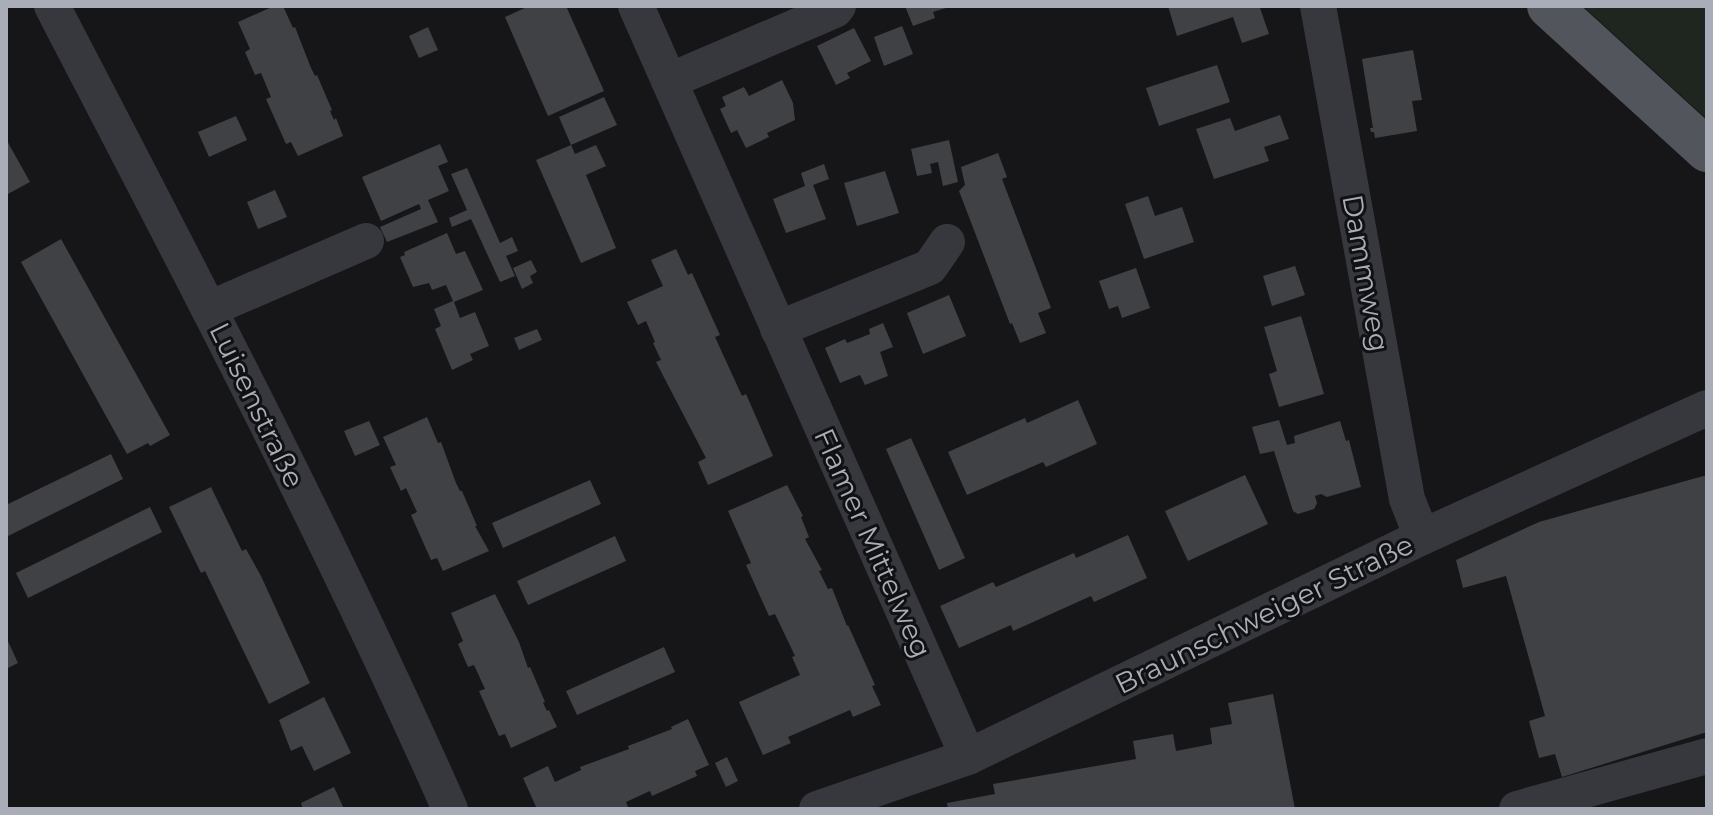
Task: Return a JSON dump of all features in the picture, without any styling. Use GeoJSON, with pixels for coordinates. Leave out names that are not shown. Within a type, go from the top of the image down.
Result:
{"type":"FeatureCollection","features":[{"type":"Feature","properties":{"kind":"main road"},"geometry":{"type":"LineString","coordinates":[[1549,6],[1707,150]]}},
{"type":"Feature","properties":{"kind":"street","name":"Luisenstraße"},"geometry":{"type":"LineString","coordinates":[[52,6],[209,309],[400,697],[450,809]]}},
{"type":"Feature","properties":{"kind":"street","name":"Flamer Mittelweg"},"geometry":{"type":"LineString","coordinates":[[636,6],[968,757]]}},
{"type":"Feature","properties":{"kind":"street"},"geometry":{"type":"LineString","coordinates":[[669,81],[835,10],[838,6]]}},
{"type":"Feature","properties":{"kind":"street","name":"Dammweg"},"geometry":{"type":"LineString","coordinates":[[1318,6],[1407,499],[1422,537]]}},
{"type":"Feature","properties":{"kind":"street"},"geometry":{"type":"LineString","coordinates":[[209,309],[366,241]]}},
{"type":"Feature","properties":{"kind":"street"},"geometry":{"type":"LineString","coordinates":[[778,329],[930,267],[947,242]]}},
{"type":"Feature","properties":{"kind":"street","name":"Braunschweiger Straße"},"geometry":{"type":"LineString","coordinates":[[817,809],[968,757],[1422,537],[1707,408]]}},
{"type":"Feature","properties":{"kind":"street"},"geometry":{"type":"LineString","coordinates":[[1517,809],[1707,756]]}},
{"type":"Feature","properties":{"kind":"shaded area"},"geometry":{"type":"Polygon","coordinates":[[[1583,6],[1707,6],[1707,119],[1583,6]]]}},
{"type":"Feature","properties":{"kind":"building"},"geometry":{"type":"Polygon","coordinates":[[[274,6],[283,6],[295,27],[343,136],[298,156],[291,142],[286,144],[266,99],[271,97],[261,73],[255,75],[245,52],[250,49],[238,22],[274,6]]]}},
{"type":"Feature","properties":{"kind":"building"},"geometry":{"type":"Polygon","coordinates":[[[529,6],[566,6],[604,91],[548,116],[505,17],[529,6]]]}},
{"type":"Feature","properties":{"kind":"building"},"geometry":{"type":"Polygon","coordinates":[[[905,6],[949,7],[933,12],[935,18],[913,26],[905,6]]]}},
{"type":"Feature","properties":{"kind":"building"},"geometry":{"type":"Polygon","coordinates":[[[1168,6],[1260,8],[1269,34],[1242,43],[1233,17],[1177,36],[1168,6]]]}},
{"type":"Feature","properties":{"kind":"building"},"geometry":{"type":"Polygon","coordinates":[[[902,26],[913,54],[884,66],[874,37],[902,26]]]}},
{"type":"Feature","properties":{"kind":"building"},"geometry":{"type":"Polygon","coordinates":[[[428,27],[438,50],[419,58],[409,36],[428,27]]]}},
{"type":"Feature","properties":{"kind":"building"},"geometry":{"type":"Polygon","coordinates":[[[854,28],[871,61],[847,73],[850,78],[836,85],[817,46],[854,28]]]}},
{"type":"Feature","properties":{"kind":"building"},"geometry":{"type":"Polygon","coordinates":[[[1413,50],[1422,100],[1412,101],[1417,131],[1375,138],[1370,128],[1373,128],[1362,59],[1413,50]]]}},
{"type":"Feature","properties":{"kind":"building"},"geometry":{"type":"Polygon","coordinates":[[[1217,65],[1230,102],[1159,126],[1146,88],[1217,65]]]}},
{"type":"Feature","properties":{"kind":"building"},"geometry":{"type":"Polygon","coordinates":[[[782,80],[793,103],[795,120],[767,133],[769,137],[746,148],[737,130],[731,133],[720,109],[726,106],[722,97],[744,87],[749,96],[782,80]]]}},
{"type":"Feature","properties":{"kind":"building"},"geometry":{"type":"Polygon","coordinates":[[[604,97],[617,125],[571,145],[559,117],[604,97]]]}},
{"type":"Feature","properties":{"kind":"building"},"geometry":{"type":"Polygon","coordinates":[[[1280,115],[1289,139],[1264,147],[1269,161],[1214,179],[1196,129],[1230,118],[1235,131],[1280,115]]]}},
{"type":"Feature","properties":{"kind":"building"},"geometry":{"type":"Polygon","coordinates":[[[236,116],[247,140],[209,157],[198,132],[236,116]]]}},
{"type":"Feature","properties":{"kind":"building"},"geometry":{"type":"Polygon","coordinates":[[[6,139],[30,182],[6,195],[6,139]]]}},
{"type":"Feature","properties":{"kind":"building"},"geometry":{"type":"Polygon","coordinates":[[[949,140],[958,182],[943,186],[938,162],[930,164],[932,173],[917,176],[911,149],[949,140]]]}},
{"type":"Feature","properties":{"kind":"building"},"geometry":{"type":"Polygon","coordinates":[[[440,144],[448,162],[438,166],[449,191],[428,200],[438,222],[387,242],[380,227],[421,209],[419,204],[381,221],[362,177],[440,144]]]}},
{"type":"Feature","properties":{"kind":"building"},"geometry":{"type":"Polygon","coordinates":[[[571,145],[575,154],[596,145],[606,166],[586,175],[616,248],[581,263],[536,160],[571,145]]]}},
{"type":"Feature","properties":{"kind":"building"},"geometry":{"type":"Polygon","coordinates":[[[998,153],[1007,177],[1002,179],[1051,308],[1038,313],[1046,333],[1020,343],[959,191],[965,185],[961,167],[998,153]]]}},
{"type":"Feature","properties":{"kind":"building"},"geometry":{"type":"Polygon","coordinates":[[[824,164],[829,179],[813,185],[826,219],[786,233],[773,199],[805,186],[801,173],[824,164]]]}},
{"type":"Feature","properties":{"kind":"building"},"geometry":{"type":"Polygon","coordinates":[[[467,168],[500,243],[512,237],[518,251],[506,256],[515,276],[500,282],[471,219],[452,227],[449,218],[467,210],[451,174],[467,168]]]}},
{"type":"Feature","properties":{"kind":"building"},"geometry":{"type":"Polygon","coordinates":[[[885,171],[899,213],[857,226],[844,183],[885,171]]]}},
{"type":"Feature","properties":{"kind":"building"},"geometry":{"type":"Polygon","coordinates":[[[275,190],[287,217],[258,229],[247,202],[275,190]]]}},
{"type":"Feature","properties":{"kind":"building"},"geometry":{"type":"Polygon","coordinates":[[[1148,196],[1155,216],[1182,207],[1194,242],[1144,259],[1125,204],[1148,196]]]}},
{"type":"Feature","properties":{"kind":"building"},"geometry":{"type":"Polygon","coordinates":[[[447,233],[456,254],[465,251],[483,290],[454,302],[460,318],[475,312],[489,346],[470,354],[473,360],[452,370],[435,329],[441,326],[434,309],[453,301],[446,285],[432,290],[429,283],[413,287],[400,257],[405,255],[404,252],[447,233]]]}},
{"type":"Feature","properties":{"kind":"building"},"geometry":{"type":"Polygon","coordinates":[[[61,239],[170,435],[150,446],[148,443],[127,454],[21,262],[61,239]]]}},
{"type":"Feature","properties":{"kind":"building"},"geometry":{"type":"Polygon","coordinates":[[[676,249],[688,275],[692,273],[720,335],[715,337],[742,396],[746,394],[773,456],[708,485],[698,462],[706,458],[656,362],[661,360],[646,321],[638,325],[627,302],[663,286],[651,260],[676,249]]]}},
{"type":"Feature","properties":{"kind":"building"},"geometry":{"type":"Polygon","coordinates":[[[531,260],[537,272],[530,276],[533,283],[522,289],[513,268],[531,260]]]}},
{"type":"Feature","properties":{"kind":"building"},"geometry":{"type":"Polygon","coordinates":[[[1295,266],[1305,295],[1272,306],[1263,276],[1295,266]]]}},
{"type":"Feature","properties":{"kind":"building"},"geometry":{"type":"Polygon","coordinates":[[[1136,268],[1150,308],[1122,318],[1118,306],[1109,309],[1099,281],[1136,268]]]}},
{"type":"Feature","properties":{"kind":"building"},"geometry":{"type":"Polygon","coordinates":[[[949,295],[966,336],[923,354],[907,313],[949,295]]]}},
{"type":"Feature","properties":{"kind":"building"},"geometry":{"type":"Polygon","coordinates":[[[1301,316],[1324,394],[1279,407],[1269,374],[1277,371],[1264,327],[1301,316]]]}},
{"type":"Feature","properties":{"kind":"building"},"geometry":{"type":"Polygon","coordinates":[[[883,323],[893,347],[880,352],[888,376],[865,385],[860,375],[840,383],[825,348],[845,339],[847,343],[870,334],[869,329],[883,323]]]}},
{"type":"Feature","properties":{"kind":"building"},"geometry":{"type":"Polygon","coordinates":[[[537,329],[542,340],[519,350],[514,338],[537,329]]]}},
{"type":"Feature","properties":{"kind":"building"},"geometry":{"type":"Polygon","coordinates":[[[1078,400],[1097,444],[1046,467],[1043,462],[967,495],[948,452],[1025,418],[1027,423],[1078,400]]]}},
{"type":"Feature","properties":{"kind":"building"},"geometry":{"type":"Polygon","coordinates":[[[427,417],[489,551],[443,571],[437,558],[431,560],[411,515],[417,512],[406,488],[401,491],[390,467],[396,465],[383,437],[427,417]]]}},
{"type":"Feature","properties":{"kind":"building"},"geometry":{"type":"Polygon","coordinates":[[[1279,420],[1287,445],[1295,443],[1294,436],[1340,421],[1346,441],[1349,440],[1361,487],[1327,497],[1321,494],[1315,496],[1317,503],[1314,509],[1298,514],[1293,511],[1274,451],[1260,454],[1252,427],[1279,420]]]}},
{"type":"Feature","properties":{"kind":"building"},"geometry":{"type":"Polygon","coordinates":[[[369,421],[380,445],[355,456],[344,431],[369,421]]]}},
{"type":"Feature","properties":{"kind":"building"},"geometry":{"type":"Polygon","coordinates":[[[911,438],[965,558],[939,570],[886,449],[911,438]]]}},
{"type":"Feature","properties":{"kind":"building"},"geometry":{"type":"Polygon","coordinates":[[[111,454],[123,479],[6,537],[6,505],[111,454]]]}},
{"type":"Feature","properties":{"kind":"building"},"geometry":{"type":"Polygon","coordinates":[[[1245,475],[1268,524],[1188,561],[1165,511],[1245,475]]]}},
{"type":"Feature","properties":{"kind":"building"},"geometry":{"type":"Polygon","coordinates":[[[1707,475],[1707,732],[1562,777],[1555,754],[1539,758],[1529,721],[1545,716],[1506,576],[1463,588],[1456,560],[1539,522],[1707,475]]]}},
{"type":"Feature","properties":{"kind":"building"},"geometry":{"type":"Polygon","coordinates":[[[590,480],[601,504],[503,548],[492,523],[590,480]]]}},
{"type":"Feature","properties":{"kind":"building"},"geometry":{"type":"Polygon","coordinates":[[[787,485],[803,516],[809,537],[805,539],[822,570],[819,571],[828,589],[832,588],[881,705],[853,717],[850,710],[788,737],[791,743],[763,755],[739,702],[800,675],[792,657],[795,656],[775,614],[769,616],[746,565],[751,563],[728,511],[787,485]]]}},
{"type":"Feature","properties":{"kind":"building"},"geometry":{"type":"Polygon","coordinates":[[[211,487],[242,551],[246,549],[261,576],[310,683],[269,704],[205,571],[201,573],[169,507],[211,487]]]}},
{"type":"Feature","properties":{"kind":"building"},"geometry":{"type":"Polygon","coordinates":[[[150,507],[162,532],[28,598],[16,573],[150,507]]]}},
{"type":"Feature","properties":{"kind":"building"},"geometry":{"type":"Polygon","coordinates":[[[1128,535],[1147,578],[1094,602],[1091,596],[1013,631],[1011,625],[959,648],[940,606],[993,582],[996,587],[1074,553],[1076,558],[1128,535]]]}},
{"type":"Feature","properties":{"kind":"building"},"geometry":{"type":"Polygon","coordinates":[[[615,536],[626,561],[528,605],[517,581],[615,536]]]}},
{"type":"Feature","properties":{"kind":"building"},"geometry":{"type":"Polygon","coordinates":[[[495,594],[519,642],[543,703],[557,727],[511,748],[505,734],[499,736],[479,691],[485,689],[474,665],[468,667],[458,644],[463,641],[451,613],[495,594]]]}},
{"type":"Feature","properties":{"kind":"building"},"geometry":{"type":"Polygon","coordinates":[[[6,637],[18,663],[6,669],[6,637]]]}},
{"type":"Feature","properties":{"kind":"building"},"geometry":{"type":"Polygon","coordinates":[[[664,647],[675,672],[577,715],[566,691],[664,647]]]}},
{"type":"Feature","properties":{"kind":"building"},"geometry":{"type":"Polygon","coordinates":[[[1273,694],[1295,809],[948,809],[947,803],[995,794],[993,784],[1136,759],[1133,741],[1173,734],[1176,751],[1212,744],[1210,728],[1232,724],[1228,703],[1273,694]]]}},
{"type":"Feature","properties":{"kind":"building"},"geometry":{"type":"Polygon","coordinates":[[[324,697],[351,753],[314,771],[302,746],[291,751],[279,720],[324,697]]]}},
{"type":"Feature","properties":{"kind":"building"},"geometry":{"type":"Polygon","coordinates":[[[688,719],[709,765],[695,771],[697,776],[652,796],[650,791],[626,802],[628,807],[624,809],[537,809],[523,778],[548,766],[555,782],[581,770],[580,767],[629,749],[628,746],[672,729],[688,719]]]}},
{"type":"Feature","properties":{"kind":"building"},"geometry":{"type":"Polygon","coordinates":[[[727,757],[738,781],[726,787],[715,763],[727,757]]]}},
{"type":"Feature","properties":{"kind":"building"},"geometry":{"type":"Polygon","coordinates":[[[334,787],[344,809],[303,809],[301,803],[334,787]]]}}]}
